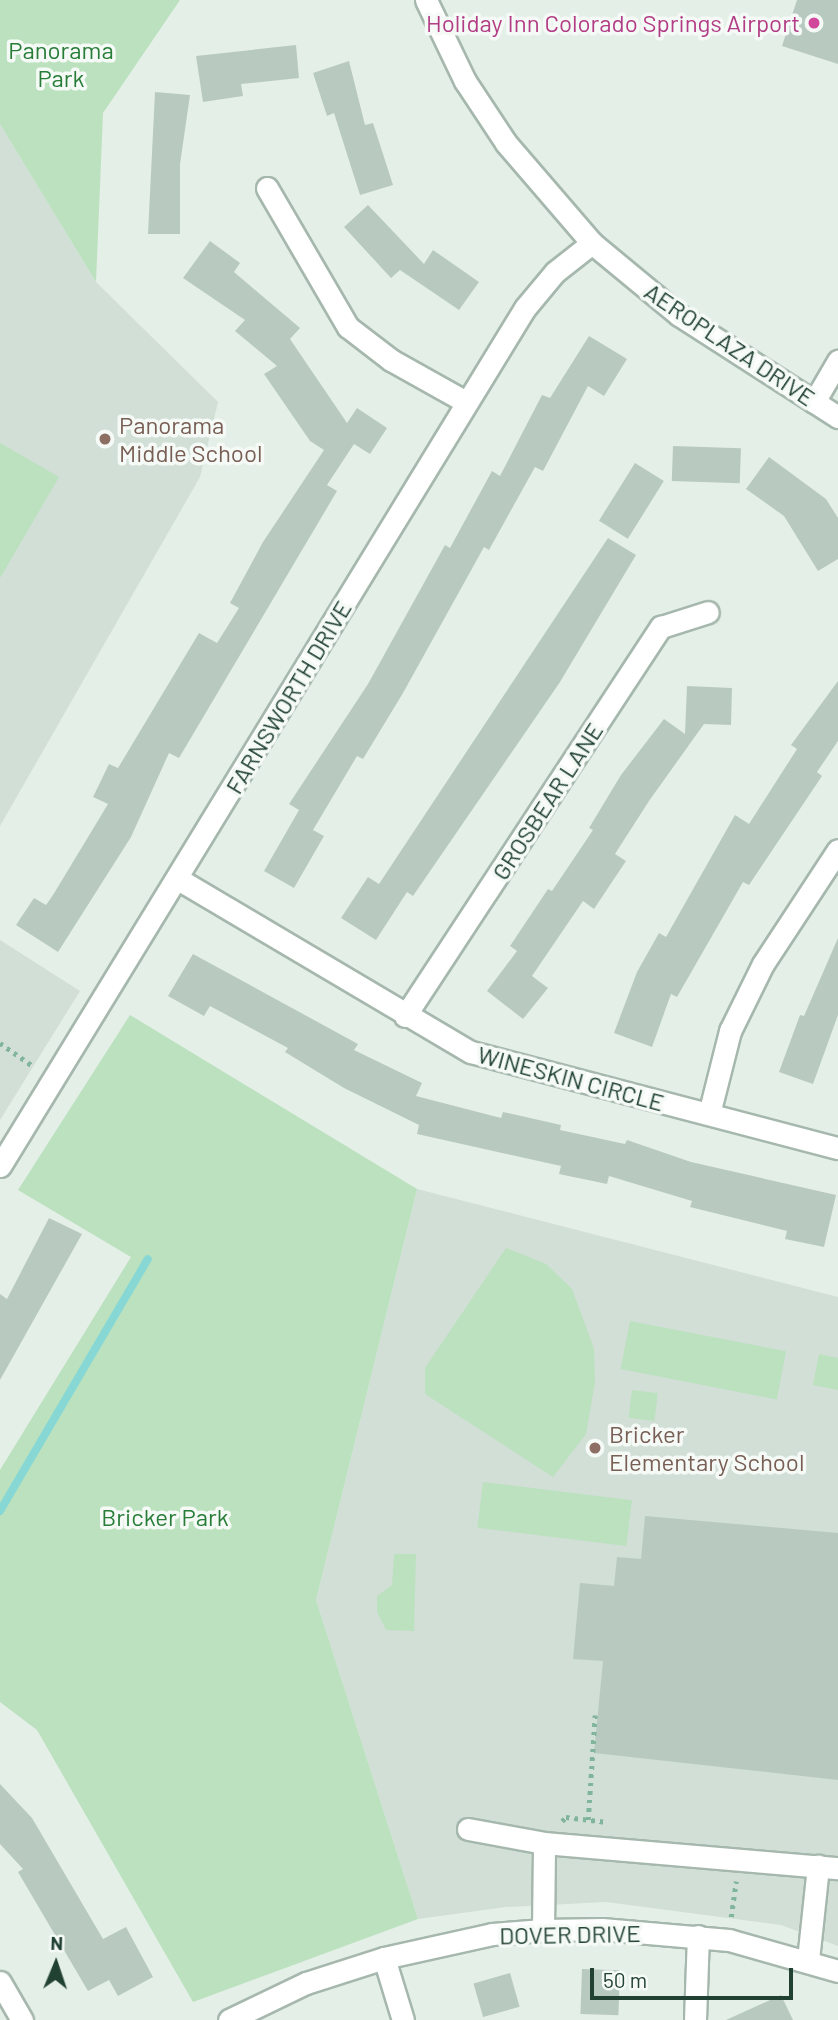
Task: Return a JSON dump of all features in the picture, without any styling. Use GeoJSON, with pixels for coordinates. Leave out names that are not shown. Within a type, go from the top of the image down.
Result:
{"type":"FeatureCollection","features":[{"type":"Feature","properties":{"kind":"street","name":"AEROPLAZA DRIVE"},"geometry":{"type":"LineString","coordinates":[[426,0],[465,81],[506,143],[592,243],[679,315],[838,418]]}},
{"type":"Feature","properties":{"kind":"street"},"geometry":{"type":"LineString","coordinates":[[267,188],[348,327],[391,360],[466,402]]}},
{"type":"Feature","properties":{"kind":"street","name":"FARNSWORTH DRIVE"},"geometry":{"type":"LineString","coordinates":[[0,1166],[525,308],[555,272],[592,243]]}},
{"type":"Feature","properties":{"kind":"street"},"geometry":{"type":"LineString","coordinates":[[814,402],[838,361]]}},
{"type":"Feature","properties":{"kind":"street","name":"GROSBEAR LANE"},"geometry":{"type":"LineString","coordinates":[[405,1016],[661,627],[708,612]]}},
{"type":"Feature","properties":{"kind":"street"},"geometry":{"type":"LineString","coordinates":[[709,1114],[730,1031],[763,964],[838,850]]}},
{"type":"Feature","properties":{"kind":"street","name":"WINESKIN CIRCLE"},"geometry":{"type":"LineString","coordinates":[[178,879],[405,1016],[471,1052],[838,1148]]}},
{"type":"Feature","properties":{"kind":"street"},"geometry":{"type":"LineString","coordinates":[[468,1829],[544,1843],[828,1867],[808,1960]]}},
{"type":"Feature","properties":{"kind":"street"},"geometry":{"type":"LineString","coordinates":[[543,1930],[544,1843]]}},
{"type":"Feature","properties":{"kind":"street","name":"DOVER DRIVE"},"geometry":{"type":"LineString","coordinates":[[229,2020],[306,1983],[384,1958],[492,1934],[543,1930],[698,1936],[729,1940],[808,1960],[838,1971]]}},
{"type":"Feature","properties":{"kind":"street"},"geometry":{"type":"LineString","coordinates":[[695,2020],[698,1936]]}},
{"type":"Feature","properties":{"kind":"street"},"geometry":{"type":"LineString","coordinates":[[384,1958],[402,2020]]}},
{"type":"Feature","properties":{"kind":"street"},"geometry":{"type":"LineString","coordinates":[[0,1982],[22,2020]]}},
{"type":"Feature","properties":{"kind":"path"},"geometry":{"type":"LineString","coordinates":[[0,1043],[34,1066]]}},
{"type":"Feature","properties":{"kind":"path"},"geometry":{"type":"LineString","coordinates":[[588,1820],[595,1715]]}},
{"type":"Feature","properties":{"kind":"path"},"geometry":{"type":"LineString","coordinates":[[729,1940],[740,1860]]}},
{"type":"Feature","properties":{"kind":"shaded area","name":"Panorama Middle School"},"geometry":{"type":"Polygon","coordinates":[[[0,124],[96,282],[218,402],[200,477],[0,826],[0,124]]]}},
{"type":"Feature","properties":{"kind":"shaded area"},"geometry":{"type":"Polygon","coordinates":[[[0,940],[80,991],[0,1120],[0,940]]]}},
{"type":"Feature","properties":{"kind":"shaded area","name":"Bricker Elementary School"},"geometry":{"type":"Polygon","coordinates":[[[417,1189],[838,1297],[838,1946],[781,1925],[606,1902],[506,1907],[418,1919],[316,1600],[417,1189]]]}},
{"type":"Feature","properties":{"kind":"green space","name":"Panorama Park"},"geometry":{"type":"Polygon","coordinates":[[[0,0],[180,0],[103,113],[96,282],[0,124],[0,0]]]}},
{"type":"Feature","properties":{"kind":"green space"},"geometry":{"type":"Polygon","coordinates":[[[0,443],[59,477],[0,578],[0,443]]]}},
{"type":"Feature","properties":{"kind":"green space","name":"Bricker Park"},"geometry":{"type":"Polygon","coordinates":[[[130,1015],[417,1189],[316,1600],[418,1919],[193,2002],[37,1730],[0,1702],[0,1470],[131,1257],[18,1190],[130,1015]]]}},
{"type":"Feature","properties":{"kind":"green space"},"geometry":{"type":"Polygon","coordinates":[[[506,1248],[546,1264],[572,1289],[594,1349],[595,1382],[586,1434],[553,1477],[425,1394],[425,1368],[506,1248]]]}},
{"type":"Feature","properties":{"kind":"green space"},"geometry":{"type":"Polygon","coordinates":[[[630,1321],[786,1351],[777,1399],[621,1369],[630,1321]]]}},
{"type":"Feature","properties":{"kind":"green space"},"geometry":{"type":"Polygon","coordinates":[[[819,1354],[838,1358],[838,1390],[813,1385],[819,1354]]]}},
{"type":"Feature","properties":{"kind":"green space"},"geometry":{"type":"Polygon","coordinates":[[[632,1390],[658,1393],[654,1421],[629,1418],[632,1390]]]}},
{"type":"Feature","properties":{"kind":"green space"},"geometry":{"type":"Polygon","coordinates":[[[483,1482],[632,1500],[626,1546],[477,1528],[483,1482]]]}},
{"type":"Feature","properties":{"kind":"green space"},"geometry":{"type":"Polygon","coordinates":[[[394,1554],[416,1554],[414,1631],[386,1630],[377,1612],[377,1596],[392,1585],[394,1554]]]}},
{"type":"Feature","properties":{"kind":"building","name":"Holiday Inn Colorado Springs Airport"},"geometry":{"type":"Polygon","coordinates":[[[797,0],[838,0],[838,64],[782,46],[797,0]]]}},
{"type":"Feature","properties":{"kind":"building"},"geometry":{"type":"Polygon","coordinates":[[[296,45],[299,78],[241,84],[243,96],[203,102],[196,56],[296,45]]]}},
{"type":"Feature","properties":{"kind":"building"},"geometry":{"type":"Polygon","coordinates":[[[349,61],[365,125],[373,123],[393,185],[360,195],[334,113],[327,116],[313,73],[349,61]]]}},
{"type":"Feature","properties":{"kind":"building"},"geometry":{"type":"Polygon","coordinates":[[[155,92],[190,95],[180,164],[180,234],[148,234],[155,92]]]}},
{"type":"Feature","properties":{"kind":"building"},"geometry":{"type":"Polygon","coordinates":[[[368,205],[424,264],[433,250],[479,282],[459,310],[400,270],[391,278],[344,227],[368,205]]]}},
{"type":"Feature","properties":{"kind":"building"},"geometry":{"type":"Polygon","coordinates":[[[210,241],[240,263],[234,272],[300,328],[290,339],[347,423],[357,408],[387,428],[370,454],[354,444],[327,485],[337,491],[179,758],[169,753],[131,837],[58,952],[16,925],[34,898],[46,905],[53,895],[108,804],[93,797],[109,764],[118,768],[199,633],[217,643],[239,608],[230,603],[263,542],[324,450],[310,441],[264,374],[277,366],[235,331],[245,320],[183,278],[210,241]]]}},
{"type":"Feature","properties":{"kind":"building"},"geometry":{"type":"Polygon","coordinates":[[[589,336],[627,359],[604,396],[588,386],[543,471],[535,467],[489,550],[484,547],[403,693],[363,759],[357,756],[313,830],[324,836],[294,888],[264,871],[299,810],[289,804],[368,684],[445,545],[450,548],[492,471],[500,476],[542,395],[550,398],[589,336]]]}},
{"type":"Feature","properties":{"kind":"building"},"geometry":{"type":"Polygon","coordinates":[[[673,446],[741,448],[740,483],[672,481],[673,446]]]}},
{"type":"Feature","properties":{"kind":"building"},"geometry":{"type":"Polygon","coordinates":[[[769,457],[826,499],[838,518],[838,559],[818,571],[784,516],[746,489],[769,457]]]}},
{"type":"Feature","properties":{"kind":"building"},"geometry":{"type":"Polygon","coordinates":[[[635,463],[664,481],[628,539],[599,521],[635,463]]]}},
{"type":"Feature","properties":{"kind":"building"},"geometry":{"type":"Polygon","coordinates":[[[608,538],[636,555],[560,682],[413,896],[407,892],[376,940],[341,918],[368,877],[379,884],[608,538]]]}},
{"type":"Feature","properties":{"kind":"building"},"geometry":{"type":"Polygon","coordinates":[[[838,681],[838,741],[817,772],[822,776],[749,885],[743,882],[677,997],[671,994],[652,1047],[614,1033],[637,972],[659,933],[666,937],[735,815],[749,824],[797,749],[791,745],[838,681]]]}},
{"type":"Feature","properties":{"kind":"building"},"geometry":{"type":"Polygon","coordinates":[[[687,686],[732,688],[731,725],[704,724],[649,801],[615,854],[626,861],[594,909],[583,901],[532,976],[548,988],[523,1019],[487,991],[517,951],[510,946],[548,889],[552,891],[593,830],[589,828],[621,775],[664,719],[685,734],[687,686]]]}},
{"type":"Feature","properties":{"kind":"building"},"geometry":{"type":"Polygon","coordinates":[[[838,938],[838,1015],[813,1084],[779,1072],[800,1015],[804,1016],[838,938]]]}},
{"type":"Feature","properties":{"kind":"building"},"geometry":{"type":"Polygon","coordinates":[[[193,954],[358,1044],[354,1050],[422,1083],[416,1096],[501,1118],[503,1112],[561,1125],[560,1130],[625,1144],[627,1140],[691,1162],[836,1195],[824,1247],[785,1239],[787,1231],[690,1207],[692,1201],[609,1176],[607,1184],[559,1174],[561,1166],[417,1134],[419,1125],[344,1088],[285,1052],[288,1048],[210,1006],[204,1016],[168,996],[193,954]]]}},
{"type":"Feature","properties":{"kind":"building"},"geometry":{"type":"Polygon","coordinates":[[[49,1218],[82,1234],[0,1380],[0,1294],[7,1299],[49,1218]]]}},
{"type":"Feature","properties":{"kind":"building"},"geometry":{"type":"Polygon","coordinates":[[[645,1516],[838,1533],[838,1780],[594,1753],[603,1661],[573,1659],[580,1583],[614,1586],[617,1557],[641,1559],[645,1516]]]}},
{"type":"Feature","properties":{"kind":"building"},"geometry":{"type":"Polygon","coordinates":[[[0,1784],[32,1818],[103,1939],[126,1927],[153,1977],[118,1996],[109,1980],[88,1991],[18,1872],[23,1869],[0,1844],[0,1784]]]}},
{"type":"Feature","properties":{"kind":"building"},"geometry":{"type":"Polygon","coordinates":[[[582,1969],[620,1970],[618,2015],[580,2014],[582,1969]]]}},
{"type":"Feature","properties":{"kind":"building"},"geometry":{"type":"Polygon","coordinates":[[[510,1973],[520,2007],[483,2017],[473,1983],[510,1973]]]}},
{"type":"Feature","properties":{"kind":"building"},"geometry":{"type":"Polygon","coordinates":[[[781,1995],[793,2020],[726,2020],[781,1995]]]}},
{"type":"Feature","properties":{"kind":"waterway"},"geometry":{"type":"LineString","coordinates":[[0,1511],[148,1259]]}},
{"type":"Feature","properties":{"kind":"place","name":"Holiday Inn Colorado Springs Airport"},"geometry":{"type":"Point","coordinates":[814,23]}},
{"type":"Feature","properties":{"kind":"place","name":"Panorama Middle School"},"geometry":{"type":"Point","coordinates":[105,439]}},
{"type":"Feature","properties":{"kind":"place","name":"Bricker Elementary School"},"geometry":{"type":"Point","coordinates":[595,1448]}}]}
